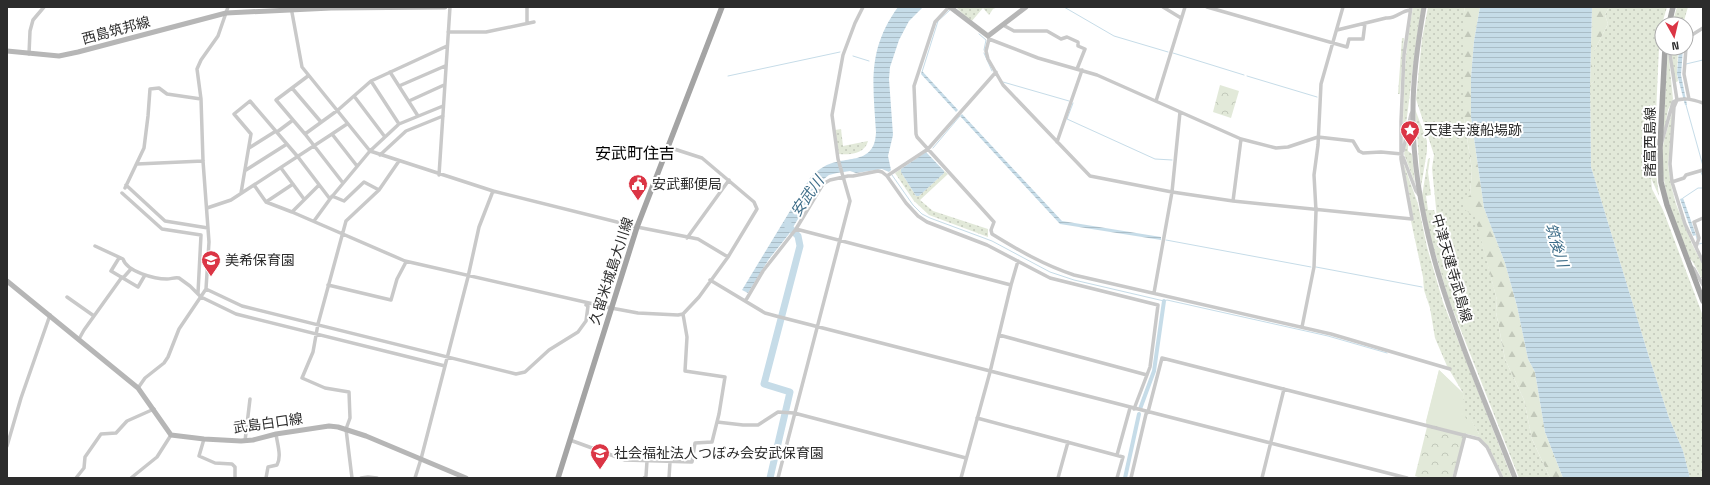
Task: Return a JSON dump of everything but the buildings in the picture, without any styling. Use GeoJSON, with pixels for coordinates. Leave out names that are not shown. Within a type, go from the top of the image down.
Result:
{"type":"FeatureCollection","features":[{"type":"Feature","properties":{"kind":"main road","name":"西島筑邦線"},"geometry":{"type":"LineString","coordinates":[[7,51],[59,56],[226,13],[291,8],[445,7]]}},
{"type":"Feature","properties":{"kind":"main road","name":"久留米城島大川線"},"geometry":{"type":"LineString","coordinates":[[558,478],[637,227],[722,7]]}},
{"type":"Feature","properties":{"kind":"main road"},"geometry":{"type":"LineString","coordinates":[[950,7],[988,38],[1003,24],[1026,7]]}},
{"type":"Feature","properties":{"kind":"main road","name":"中津天建寺武島線"},"geometry":{"type":"LineString","coordinates":[[1424,7],[1416,64],[1413,110],[1414,151],[1420,196],[1429,240],[1446,301],[1516,478]]}},
{"type":"Feature","properties":{"kind":"main road","name":"諸富西島線"},"geometry":{"type":"LineString","coordinates":[[1665,56],[1660,148],[1662,182],[1666,205],[1703,301]]}},
{"type":"Feature","properties":{"kind":"main road"},"geometry":{"type":"LineString","coordinates":[[7,281],[138,388],[154,408],[171,435]]}},
{"type":"Feature","properties":{"kind":"main road","name":"武島白口線"},"geometry":{"type":"LineString","coordinates":[[171,435],[204,439],[245,441],[276,434],[329,426],[346,429],[466,478]]}},
{"type":"Feature","properties":{"kind":"street"},"geometry":{"type":"LineString","coordinates":[[29,54],[30,31],[33,20],[44,7]]}},
{"type":"Feature","properties":{"kind":"street"},"geometry":{"type":"LineString","coordinates":[[138,388],[145,378],[164,363],[168,357],[179,329],[206,289],[209,242],[202,161],[201,99],[198,65],[218,36],[228,7]]}},
{"type":"Feature","properties":{"kind":"street"},"geometry":{"type":"LineString","coordinates":[[439,175],[450,7]]}},
{"type":"Feature","properties":{"kind":"street"},"geometry":{"type":"LineString","coordinates":[[527,7],[527,23]]}},
{"type":"Feature","properties":{"kind":"street"},"geometry":{"type":"LineString","coordinates":[[778,478],[793,414],[818,327],[850,201],[838,159],[832,126],[833,103],[844,52],[863,7]]}},
{"type":"Feature","properties":{"kind":"street"},"geometry":{"type":"LineString","coordinates":[[950,7],[935,22],[914,86],[916,134],[994,222],[991,230],[992,234],[1028,256],[1054,268],[1331,334],[1450,369]]}},
{"type":"Feature","properties":{"kind":"street"},"geometry":{"type":"LineString","coordinates":[[1163,7],[1181,18]]}},
{"type":"Feature","properties":{"kind":"street"},"geometry":{"type":"LineString","coordinates":[[1156,101],[1185,7]]}},
{"type":"Feature","properties":{"kind":"street"},"geometry":{"type":"LineString","coordinates":[[1207,7],[1346,47],[1349,39],[1363,38],[1365,23]]}},
{"type":"Feature","properties":{"kind":"street"},"geometry":{"type":"LineString","coordinates":[[1302,327],[1314,267],[1314,175],[1321,84],[1343,7]]}},
{"type":"Feature","properties":{"kind":"street"},"geometry":{"type":"LineString","coordinates":[[291,8],[302,67],[370,151],[439,175],[493,191],[637,227],[698,239],[728,257]]}},
{"type":"Feature","properties":{"kind":"street"},"geometry":{"type":"LineString","coordinates":[[1337,30],[1386,18],[1392,19],[1411,8]]}},
{"type":"Feature","properties":{"kind":"street"},"geometry":{"type":"LineString","coordinates":[[1411,8],[1404,55],[1401,115],[1402,153],[1416,191],[1420,196]]}},
{"type":"Feature","properties":{"kind":"street"},"geometry":{"type":"LineString","coordinates":[[448,32],[486,32],[534,22]]}},
{"type":"Feature","properties":{"kind":"street"},"geometry":{"type":"LineString","coordinates":[[1003,24],[1014,31],[1047,31],[1061,39],[1067,37],[1078,42],[1078,46],[1085,50],[1077,69]]}},
{"type":"Feature","properties":{"kind":"street"},"geometry":{"type":"LineString","coordinates":[[1694,34],[1703,28]]}},
{"type":"Feature","properties":{"kind":"street"},"geometry":{"type":"LineString","coordinates":[[1402,153],[1363,153],[1359,151],[1353,141],[1318,138],[1282,148],[1264,146],[1241,139],[1109,80],[1082,70],[1038,58],[988,38],[986,51],[988,59],[1003,85],[1090,176],[1172,192],[1233,201],[1412,219],[1401,159],[1410,114],[1413,110]]}},
{"type":"Feature","properties":{"kind":"street"},"geometry":{"type":"LineString","coordinates":[[305,134],[338,110],[370,81],[447,46]]}},
{"type":"Feature","properties":{"kind":"street"},"geometry":{"type":"LineString","coordinates":[[1670,56],[1677,100],[1674,107],[1670,164],[1672,182],[1681,214],[1703,262]]}},
{"type":"Feature","properties":{"kind":"street"},"geometry":{"type":"LineString","coordinates":[[1685,56],[1684,74],[1688,99]]}},
{"type":"Feature","properties":{"kind":"street"},"geometry":{"type":"LineString","coordinates":[[399,86],[445,66]]}},
{"type":"Feature","properties":{"kind":"street"},"geometry":{"type":"LineString","coordinates":[[1057,142],[1082,70]]}},
{"type":"Feature","properties":{"kind":"street"},"geometry":{"type":"LineString","coordinates":[[390,72],[418,116]]}},
{"type":"Feature","properties":{"kind":"street"},"geometry":{"type":"LineString","coordinates":[[887,176],[928,148],[996,72]]}},
{"type":"Feature","properties":{"kind":"street"},"geometry":{"type":"LineString","coordinates":[[308,76],[276,100],[343,182]]}},
{"type":"Feature","properties":{"kind":"street"},"geometry":{"type":"LineString","coordinates":[[370,81],[399,124]]}},
{"type":"Feature","properties":{"kind":"street"},"geometry":{"type":"LineString","coordinates":[[409,101],[444,85]]}},
{"type":"Feature","properties":{"kind":"street"},"geometry":{"type":"LineString","coordinates":[[201,99],[167,94],[159,88],[150,89],[144,148],[126,187],[165,221],[208,228]]}},
{"type":"Feature","properties":{"kind":"street"},"geometry":{"type":"LineString","coordinates":[[292,88],[321,122]]}},
{"type":"Feature","properties":{"kind":"street"},"geometry":{"type":"LineString","coordinates":[[354,96],[385,137]]}},
{"type":"Feature","properties":{"kind":"street"},"geometry":{"type":"LineString","coordinates":[[1660,148],[1672,107],[1677,100],[1688,99],[1703,103]]}},
{"type":"Feature","properties":{"kind":"street"},"geometry":{"type":"LineString","coordinates":[[241,193],[251,134],[234,114],[250,101],[331,198],[344,201],[364,182],[379,190]]}},
{"type":"Feature","properties":{"kind":"street"},"geometry":{"type":"LineString","coordinates":[[314,221],[343,182],[370,151],[399,124],[443,106]]}},
{"type":"Feature","properties":{"kind":"street"},"geometry":{"type":"LineString","coordinates":[[1154,293],[1172,192],[1180,112]]}},
{"type":"Feature","properties":{"kind":"street"},"geometry":{"type":"LineString","coordinates":[[380,155],[408,130],[443,116]]}},
{"type":"Feature","properties":{"kind":"street"},"geometry":{"type":"LineString","coordinates":[[249,148],[293,120]]}},
{"type":"Feature","properties":{"kind":"street"},"geometry":{"type":"LineString","coordinates":[[404,122],[408,130]]}},
{"type":"Feature","properties":{"kind":"street"},"geometry":{"type":"LineString","coordinates":[[207,208],[220,205],[241,193],[347,124]]}},
{"type":"Feature","properties":{"kind":"street"},"geometry":{"type":"LineString","coordinates":[[332,134],[357,166]]}},
{"type":"Feature","properties":{"kind":"street"},"geometry":{"type":"LineString","coordinates":[[1233,201],[1241,139]]}},
{"type":"Feature","properties":{"kind":"street"},"geometry":{"type":"LineString","coordinates":[[246,170],[287,144]]}},
{"type":"Feature","properties":{"kind":"street"},"geometry":{"type":"LineString","coordinates":[[254,185],[266,202],[314,221],[373,249],[406,262],[611,308],[638,313],[664,315],[683,314],[699,297],[728,257],[757,209],[754,202],[702,158],[668,147]]}},
{"type":"Feature","properties":{"kind":"street"},"geometry":{"type":"LineString","coordinates":[[137,164],[202,161]]}},
{"type":"Feature","properties":{"kind":"street"},"geometry":{"type":"LineString","coordinates":[[352,478],[346,429],[350,418],[349,392],[325,388],[302,378],[313,352],[318,324],[341,233],[346,220],[379,190],[399,161]]}},
{"type":"Feature","properties":{"kind":"street"},"geometry":{"type":"LineString","coordinates":[[281,168],[304,199]]}},
{"type":"Feature","properties":{"kind":"street"},"geometry":{"type":"LineString","coordinates":[[1672,182],[1684,178],[1686,175],[1703,170]]}},
{"type":"Feature","properties":{"kind":"street"},"geometry":{"type":"LineString","coordinates":[[746,300],[763,271],[796,229],[823,184],[843,176],[878,172],[887,176],[906,203],[918,216],[927,222],[987,245],[1050,278],[1158,305],[1150,367],[1132,408],[1116,455]]}},
{"type":"Feature","properties":{"kind":"street"},"geometry":{"type":"LineString","coordinates":[[687,238],[729,180]]}},
{"type":"Feature","properties":{"kind":"street"},"geometry":{"type":"LineString","coordinates":[[266,202],[293,184]]}},
{"type":"Feature","properties":{"kind":"street"},"geometry":{"type":"LineString","coordinates":[[292,212],[319,185]]}},
{"type":"Feature","properties":{"kind":"street"},"geometry":{"type":"LineString","coordinates":[[415,478],[468,277],[479,227],[493,191]]}},
{"type":"Feature","properties":{"kind":"street"},"geometry":{"type":"LineString","coordinates":[[122,192],[162,229],[201,235],[198,293]]}},
{"type":"Feature","properties":{"kind":"street"},"geometry":{"type":"LineString","coordinates":[[1696,247],[1699,238],[1694,222],[1703,218]]}},
{"type":"Feature","properties":{"kind":"street"},"geometry":{"type":"LineString","coordinates":[[796,229],[1011,285]]}},
{"type":"Feature","properties":{"kind":"street"},"geometry":{"type":"LineString","coordinates":[[95,246],[123,259],[124,263],[131,269],[145,275],[168,279],[179,278],[201,297],[236,314],[445,366]]}},
{"type":"Feature","properties":{"kind":"street"},"geometry":{"type":"LineString","coordinates":[[119,258],[111,270],[123,278],[138,287],[145,275]]}},
{"type":"Feature","properties":{"kind":"street"},"geometry":{"type":"LineString","coordinates":[[961,478],[1018,261]]}},
{"type":"Feature","properties":{"kind":"street"},"geometry":{"type":"LineString","coordinates":[[328,285],[391,300],[397,279],[406,262]]}},
{"type":"Feature","properties":{"kind":"street"},"geometry":{"type":"LineString","coordinates":[[1689,265],[1694,269],[1703,285]]}},
{"type":"Feature","properties":{"kind":"street"},"geometry":{"type":"LineString","coordinates":[[79,339],[94,316],[131,269]]}},
{"type":"Feature","properties":{"kind":"street"},"geometry":{"type":"LineString","coordinates":[[710,280],[746,300],[765,313],[1407,478]]}},
{"type":"Feature","properties":{"kind":"street"},"geometry":{"type":"LineString","coordinates":[[206,289],[242,306],[516,374],[526,372],[548,350],[578,332],[586,321],[587,303]]}},
{"type":"Feature","properties":{"kind":"street"},"geometry":{"type":"LineString","coordinates":[[67,297],[94,316]]}},
{"type":"Feature","properties":{"kind":"street"},"geometry":{"type":"LineString","coordinates":[[570,440],[625,460],[670,462],[692,462],[695,443],[712,442],[725,377],[685,372],[687,338],[683,314]]}},
{"type":"Feature","properties":{"kind":"street"},"geometry":{"type":"LineString","coordinates":[[7,446],[21,398],[50,315]]}},
{"type":"Feature","properties":{"kind":"street"},"geometry":{"type":"LineString","coordinates":[[999,336],[1147,375]]}},
{"type":"Feature","properties":{"kind":"street"},"geometry":{"type":"LineString","coordinates":[[1131,478],[1146,414],[1148,412],[1162,358],[1479,439],[1487,447],[1502,478]]}},
{"type":"Feature","properties":{"kind":"street"},"geometry":{"type":"LineString","coordinates":[[1262,478],[1284,389]]}},
{"type":"Feature","properties":{"kind":"street"},"geometry":{"type":"LineString","coordinates":[[245,441],[250,399]]}},
{"type":"Feature","properties":{"kind":"street"},"geometry":{"type":"LineString","coordinates":[[76,478],[84,468],[85,457],[101,434],[116,432],[127,421],[154,408]]}},
{"type":"Feature","properties":{"kind":"street"},"geometry":{"type":"LineString","coordinates":[[717,422],[758,425],[778,412],[793,414],[966,458]]}},
{"type":"Feature","properties":{"kind":"street"},"geometry":{"type":"LineString","coordinates":[[977,418],[1123,456],[1117,478]]}},
{"type":"Feature","properties":{"kind":"street"},"geometry":{"type":"LineString","coordinates":[[266,478],[268,466],[277,465],[279,463],[276,434]]}},
{"type":"Feature","properties":{"kind":"street"},"geometry":{"type":"LineString","coordinates":[[132,478],[157,457],[171,435]]}},
{"type":"Feature","properties":{"kind":"street"},"geometry":{"type":"LineString","coordinates":[[1454,478],[1465,435]]}},
{"type":"Feature","properties":{"kind":"street"},"geometry":{"type":"LineString","coordinates":[[204,439],[199,456],[215,463],[232,464],[235,467],[236,478]]}},
{"type":"Feature","properties":{"kind":"street"},"geometry":{"type":"LineString","coordinates":[[1058,478],[1068,442]]}},
{"type":"Feature","properties":{"kind":"street"},"geometry":{"type":"LineString","coordinates":[[644,478],[646,476],[647,461]]}},
{"type":"Feature","properties":{"kind":"street"},"geometry":{"type":"LineString","coordinates":[[669,478],[670,462]]}},
{"type":"Feature","properties":{"kind":"street"},"geometry":{"type":"LineString","coordinates":[[361,478],[377,478]]}},
{"type":"Feature","properties":{"kind":"green space"},"geometry":{"type":"Polygon","coordinates":[[[956,7],[998,7],[993,9],[989,15],[983,8],[971,22],[956,7]]]}},
{"type":"Feature","properties":{"kind":"green space"},"geometry":{"type":"Polygon","coordinates":[[[1413,7],[1422,7],[1416,41],[1403,143],[1405,75],[1413,7]]]}},
{"type":"Feature","properties":{"kind":"green space"},"geometry":{"type":"Polygon","coordinates":[[[1428,7],[1465,7],[1464,118],[1472,170],[1470,195],[1497,300],[1496,312],[1505,359],[1524,400],[1532,439],[1550,478],[1519,478],[1449,300],[1429,232],[1422,196],[1428,159],[1430,158],[1428,172],[1431,195],[1426,196],[1428,210],[1434,210],[1437,218],[1432,168],[1434,155],[1416,99],[1422,39],[1428,7]]]}},
{"type":"Feature","properties":{"kind":"green space"},"geometry":{"type":"Polygon","coordinates":[[[1465,7],[1480,7],[1474,41],[1471,78],[1471,117],[1484,208],[1505,263],[1517,306],[1528,359],[1535,372],[1545,432],[1563,478],[1550,478],[1532,439],[1524,400],[1505,359],[1496,312],[1497,300],[1475,217],[1464,209],[1464,201],[1470,195],[1472,170],[1464,118],[1465,7]]]}},
{"type":"Feature","properties":{"kind":"green space"},"geometry":{"type":"Polygon","coordinates":[[[1592,7],[1609,7],[1605,15],[1608,24],[1594,51],[1594,82],[1590,84],[1592,7]]]}},
{"type":"Feature","properties":{"kind":"green space"},"geometry":{"type":"Polygon","coordinates":[[[1609,7],[1667,7],[1664,16],[1654,16],[1654,56],[1659,56],[1654,159],[1659,196],[1651,178],[1652,189],[1663,210],[1703,316],[1703,478],[1690,478],[1683,451],[1669,418],[1649,357],[1591,167],[1590,84],[1594,82],[1594,51],[1608,24],[1605,15],[1609,7]]]}},
{"type":"Feature","properties":{"kind":"green space"},"geometry":{"type":"Polygon","coordinates":[[[1677,7],[1688,7],[1685,16],[1674,16],[1677,7]]]}},
{"type":"Feature","properties":{"kind":"green space"},"geometry":{"type":"Polygon","coordinates":[[[1402,38],[1404,38],[1400,94],[1398,94],[1402,38]]]}},
{"type":"Feature","properties":{"kind":"green space"},"geometry":{"type":"Polygon","coordinates":[[[1669,56],[1673,99],[1668,110],[1663,137],[1669,56]]]}},
{"type":"Feature","properties":{"kind":"green space"},"geometry":{"type":"Polygon","coordinates":[[[1672,56],[1678,56],[1678,81],[1675,83],[1672,56]]]}},
{"type":"Feature","properties":{"kind":"green space"},"geometry":{"type":"Polygon","coordinates":[[[1220,85],[1239,91],[1231,118],[1213,112],[1220,85]]]}},
{"type":"Feature","properties":{"kind":"green space"},"geometry":{"type":"Polygon","coordinates":[[[1415,109],[1427,141],[1427,151],[1421,187],[1415,109]]]}},
{"type":"Feature","properties":{"kind":"green space"},"geometry":{"type":"Polygon","coordinates":[[[1673,109],[1668,165],[1671,185],[1676,204],[1692,244],[1703,265],[1703,281],[1690,259],[1671,208],[1664,181],[1662,153],[1673,109]]]}},
{"type":"Feature","properties":{"kind":"green space"},"geometry":{"type":"Polygon","coordinates":[[[1411,119],[1411,144],[1408,146],[1408,151],[1412,154],[1415,183],[1404,154],[1411,119]]]}},
{"type":"Feature","properties":{"kind":"green space"},"geometry":{"type":"Polygon","coordinates":[[[841,129],[843,146],[868,141],[864,149],[856,153],[839,154],[835,130],[841,129]]]}},
{"type":"Feature","properties":{"kind":"green space"},"geometry":{"type":"Polygon","coordinates":[[[1403,162],[1418,204],[1427,247],[1443,302],[1512,478],[1504,478],[1488,446],[1479,437],[1479,434],[1468,415],[1466,432],[1463,393],[1447,366],[1435,338],[1411,221],[1411,206],[1403,162]]]}},
{"type":"Feature","properties":{"kind":"green space"},"geometry":{"type":"Polygon","coordinates":[[[901,169],[901,172],[916,196],[919,196],[944,173],[944,171],[948,174],[920,200],[933,211],[988,229],[988,237],[929,215],[914,201],[895,173],[901,169]]]}},
{"type":"Feature","properties":{"kind":"green space"},"geometry":{"type":"Polygon","coordinates":[[[1439,370],[1463,393],[1466,432],[1452,478],[1421,478],[1415,476],[1439,370]]]}},
{"type":"Feature","properties":{"kind":"green space"},"geometry":{"type":"Polygon","coordinates":[[[1439,370],[1463,393],[1466,425],[1468,414],[1479,434],[1479,437],[1428,424],[1426,421],[1439,370]]]}},
{"type":"Feature","properties":{"kind":"water"},"geometry":{"type":"Polygon","coordinates":[[[898,7],[923,7],[909,21],[899,40],[890,67],[889,79],[893,135],[888,156],[891,170],[889,172],[882,169],[856,173],[850,171],[837,173],[829,175],[820,182],[789,234],[769,259],[748,293],[742,290],[810,178],[825,166],[858,158],[871,150],[876,132],[873,82],[874,67],[881,38],[898,7]]]}},
{"type":"Feature","properties":{"kind":"water","name":"筑後川"},"geometry":{"type":"Polygon","coordinates":[[[1480,7],[1592,7],[1590,84],[1591,167],[1649,357],[1669,418],[1683,451],[1690,478],[1563,478],[1545,432],[1535,372],[1528,359],[1517,306],[1505,263],[1484,208],[1471,117],[1471,78],[1474,41],[1480,7]]]}},
{"type":"Feature","properties":{"kind":"water"},"geometry":{"type":"Polygon","coordinates":[[[1678,56],[1682,56],[1681,75],[1687,105],[1685,105],[1677,74],[1678,56]]]}},
{"type":"Feature","properties":{"kind":"water"},"geometry":{"type":"Polygon","coordinates":[[[922,71],[958,110],[956,112],[921,74],[922,71]]]}},
{"type":"Feature","properties":{"kind":"water"},"geometry":{"type":"Polygon","coordinates":[[[962,114],[1062,221],[1161,237],[1161,240],[1060,224],[960,116],[962,114]]]}},
{"type":"Feature","properties":{"kind":"water"},"geometry":{"type":"Polygon","coordinates":[[[926,152],[944,171],[944,173],[919,196],[916,196],[901,172],[901,169],[926,152]]]}},
{"type":"Feature","properties":{"kind":"water"},"geometry":{"type":"Polygon","coordinates":[[[1683,198],[1696,235],[1693,236],[1680,199],[1683,198]]]}},
{"type":"Feature","properties":{"kind":"waterway"},"geometry":{"type":"LineString","coordinates":[[1064,7],[1114,36],[1168,52]]}},
{"type":"Feature","properties":{"kind":"waterway"},"geometry":{"type":"LineString","coordinates":[[922,72],[938,21],[950,10]]}},
{"type":"Feature","properties":{"kind":"waterway"},"geometry":{"type":"LineString","coordinates":[[979,34],[986,40],[984,50]]}},
{"type":"Feature","properties":{"kind":"waterway"},"geometry":{"type":"LineString","coordinates":[[728,76],[840,52]]}},
{"type":"Feature","properties":{"kind":"waterway"},"geometry":{"type":"LineString","coordinates":[[984,53],[992,71]]}},
{"type":"Feature","properties":{"kind":"waterway"},"geometry":{"type":"LineString","coordinates":[[1173,53],[1244,75]]}},
{"type":"Feature","properties":{"kind":"waterway"},"geometry":{"type":"LineString","coordinates":[[853,56],[869,61]]}},
{"type":"Feature","properties":{"kind":"waterway"},"geometry":{"type":"LineString","coordinates":[[1686,64],[1703,60]]}},
{"type":"Feature","properties":{"kind":"waterway"},"geometry":{"type":"LineString","coordinates":[[1247,76],[1317,97]]}},
{"type":"Feature","properties":{"kind":"waterway"},"geometry":{"type":"LineString","coordinates":[[1003,82],[1069,101]]}},
{"type":"Feature","properties":{"kind":"waterway"},"geometry":{"type":"LineString","coordinates":[[1073,103],[1067,119],[1155,159],[1172,160]]}},
{"type":"Feature","properties":{"kind":"waterway"},"geometry":{"type":"LineString","coordinates":[[1686,105],[1703,166]]}},
{"type":"Feature","properties":{"kind":"waterway"},"geometry":{"type":"LineString","coordinates":[[933,148],[960,116]]}},
{"type":"Feature","properties":{"kind":"waterway"},"geometry":{"type":"LineString","coordinates":[[1701,172],[1703,177]]}},
{"type":"Feature","properties":{"kind":"waterway"},"geometry":{"type":"LineString","coordinates":[[892,175],[913,205],[922,214],[992,241],[1050,272],[1074,280],[1164,301],[1167,300],[1328,336],[1387,353]]}},
{"type":"Feature","properties":{"kind":"waterway"},"geometry":{"type":"LineString","coordinates":[[1683,198],[1698,188],[1703,188]]}},
{"type":"Feature","properties":{"kind":"waterway","name":"安武川"},"geometry":{"type":"LineString","coordinates":[[770,478],[790,392],[764,384],[800,246],[798,236],[787,225],[788,222]]}},
{"type":"Feature","properties":{"kind":"waterway"},"geometry":{"type":"LineString","coordinates":[[1696,235],[1697,239]]}},
{"type":"Feature","properties":{"kind":"waterway"},"geometry":{"type":"LineString","coordinates":[[1166,240],[1311,267]]}},
{"type":"Feature","properties":{"kind":"waterway"},"geometry":{"type":"LineString","coordinates":[[1699,244],[1703,243]]}},
{"type":"Feature","properties":{"kind":"waterway"},"geometry":{"type":"LineString","coordinates":[[1316,267],[1422,287]]}},
{"type":"Feature","properties":{"kind":"waterway"},"geometry":{"type":"LineString","coordinates":[[1140,409],[1154,371],[1164,301]]}},
{"type":"Feature","properties":{"kind":"waterway"},"geometry":{"type":"LineString","coordinates":[[1125,478],[1139,414]]}},
{"type":"Feature","properties":{"kind":"place","name":"天建寺渡船場跡"},"geometry":{"type":"Point","coordinates":[1410,147]}},
{"type":"Feature","properties":{"kind":"place","name":"安武郵便局"},"geometry":{"type":"Point","coordinates":[638,201]}},
{"type":"Feature","properties":{"kind":"place","name":"美希保育園"},"geometry":{"type":"Point","coordinates":[211,277]}},
{"type":"Feature","properties":{"kind":"place","name":"社会福祉法人つぼみ会安武保育園"},"geometry":{"type":"Point","coordinates":[600,470]}},
{"type":"Feature","properties":{"kind":"district","name":"安武町住吉"},"geometry":{"type":"Point","coordinates":[635,153]}}]}
